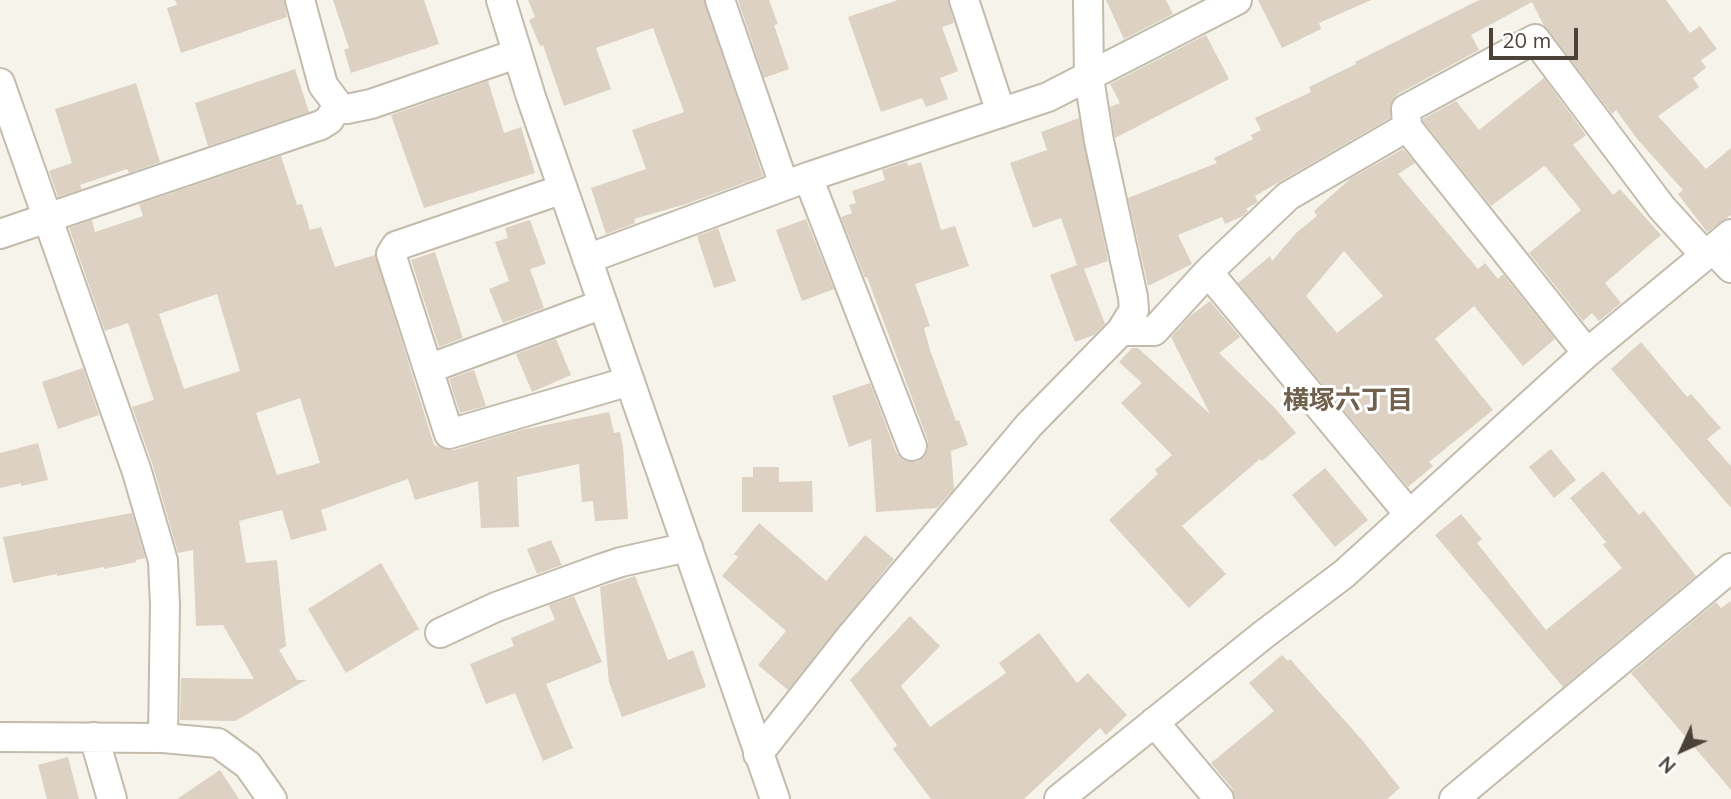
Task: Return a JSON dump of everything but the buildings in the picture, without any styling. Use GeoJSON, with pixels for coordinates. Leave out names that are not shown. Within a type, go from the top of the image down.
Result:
{"type":"FeatureCollection","features":[{"type":"Feature","properties":{"kind":"street"},"geometry":{"type":"LineString","coordinates":[[300,0],[323,85],[338,105],[347,109],[516,54]]}},
{"type":"Feature","properties":{"kind":"street"},"geometry":{"type":"LineString","coordinates":[[501,0],[516,54],[775,799]]}},
{"type":"Feature","properties":{"kind":"street"},"geometry":{"type":"LineString","coordinates":[[720,0],[912,446]]}},
{"type":"Feature","properties":{"kind":"street"},"geometry":{"type":"LineString","coordinates":[[964,0],[1001,113]]}},
{"type":"Feature","properties":{"kind":"street"},"geometry":{"type":"LineString","coordinates":[[758,754],[852,635],[1029,425],[1121,331],[1134,310],[1099,141],[1089,78],[1088,0]]}},
{"type":"Feature","properties":{"kind":"street"},"geometry":{"type":"LineString","coordinates":[[587,259],[796,181],[1048,97],[1237,0]]}},
{"type":"Feature","properties":{"kind":"street"},"geometry":{"type":"LineString","coordinates":[[1059,799],[1344,574],[1587,353],[1720,251],[1662,208],[1535,39],[1406,109],[1407,127],[1587,353]]}},
{"type":"Feature","properties":{"kind":"street"},"geometry":{"type":"LineString","coordinates":[[0,83],[137,471],[163,561],[163,738]]}},
{"type":"Feature","properties":{"kind":"street"},"geometry":{"type":"LineString","coordinates":[[0,234],[321,125],[329,120],[338,105]]}},
{"type":"Feature","properties":{"kind":"street"},"geometry":{"type":"LineString","coordinates":[[1121,331],[1154,331],[1208,272],[1288,195],[1407,127]]}},
{"type":"Feature","properties":{"kind":"street"},"geometry":{"type":"LineString","coordinates":[[563,189],[396,246],[391,254],[449,434],[630,382]]}},
{"type":"Feature","properties":{"kind":"street"},"geometry":{"type":"LineString","coordinates":[[1208,272],[1409,514]]}},
{"type":"Feature","properties":{"kind":"street"},"geometry":{"type":"LineString","coordinates":[[428,369],[603,304]]}},
{"type":"Feature","properties":{"kind":"street"},"geometry":{"type":"LineString","coordinates":[[440,633],[496,607],[600,569],[688,547]]}},
{"type":"Feature","properties":{"kind":"street"},"geometry":{"type":"LineString","coordinates":[[1454,799],[1726,581]]}},
{"type":"Feature","properties":{"kind":"street"},"geometry":{"type":"LineString","coordinates":[[1154,722],[1219,799]]}},
{"type":"Feature","properties":{"kind":"street"},"geometry":{"type":"LineString","coordinates":[[0,737],[163,738],[218,743],[248,765],[272,799]]}},
{"type":"Feature","properties":{"kind":"street"},"geometry":{"type":"LineString","coordinates":[[94,737],[112,799]]}},
{"type":"Feature","properties":{"kind":"district","name":"横塚六丁目"},"geometry":{"type":"Point","coordinates":[1348,401]}}]}
